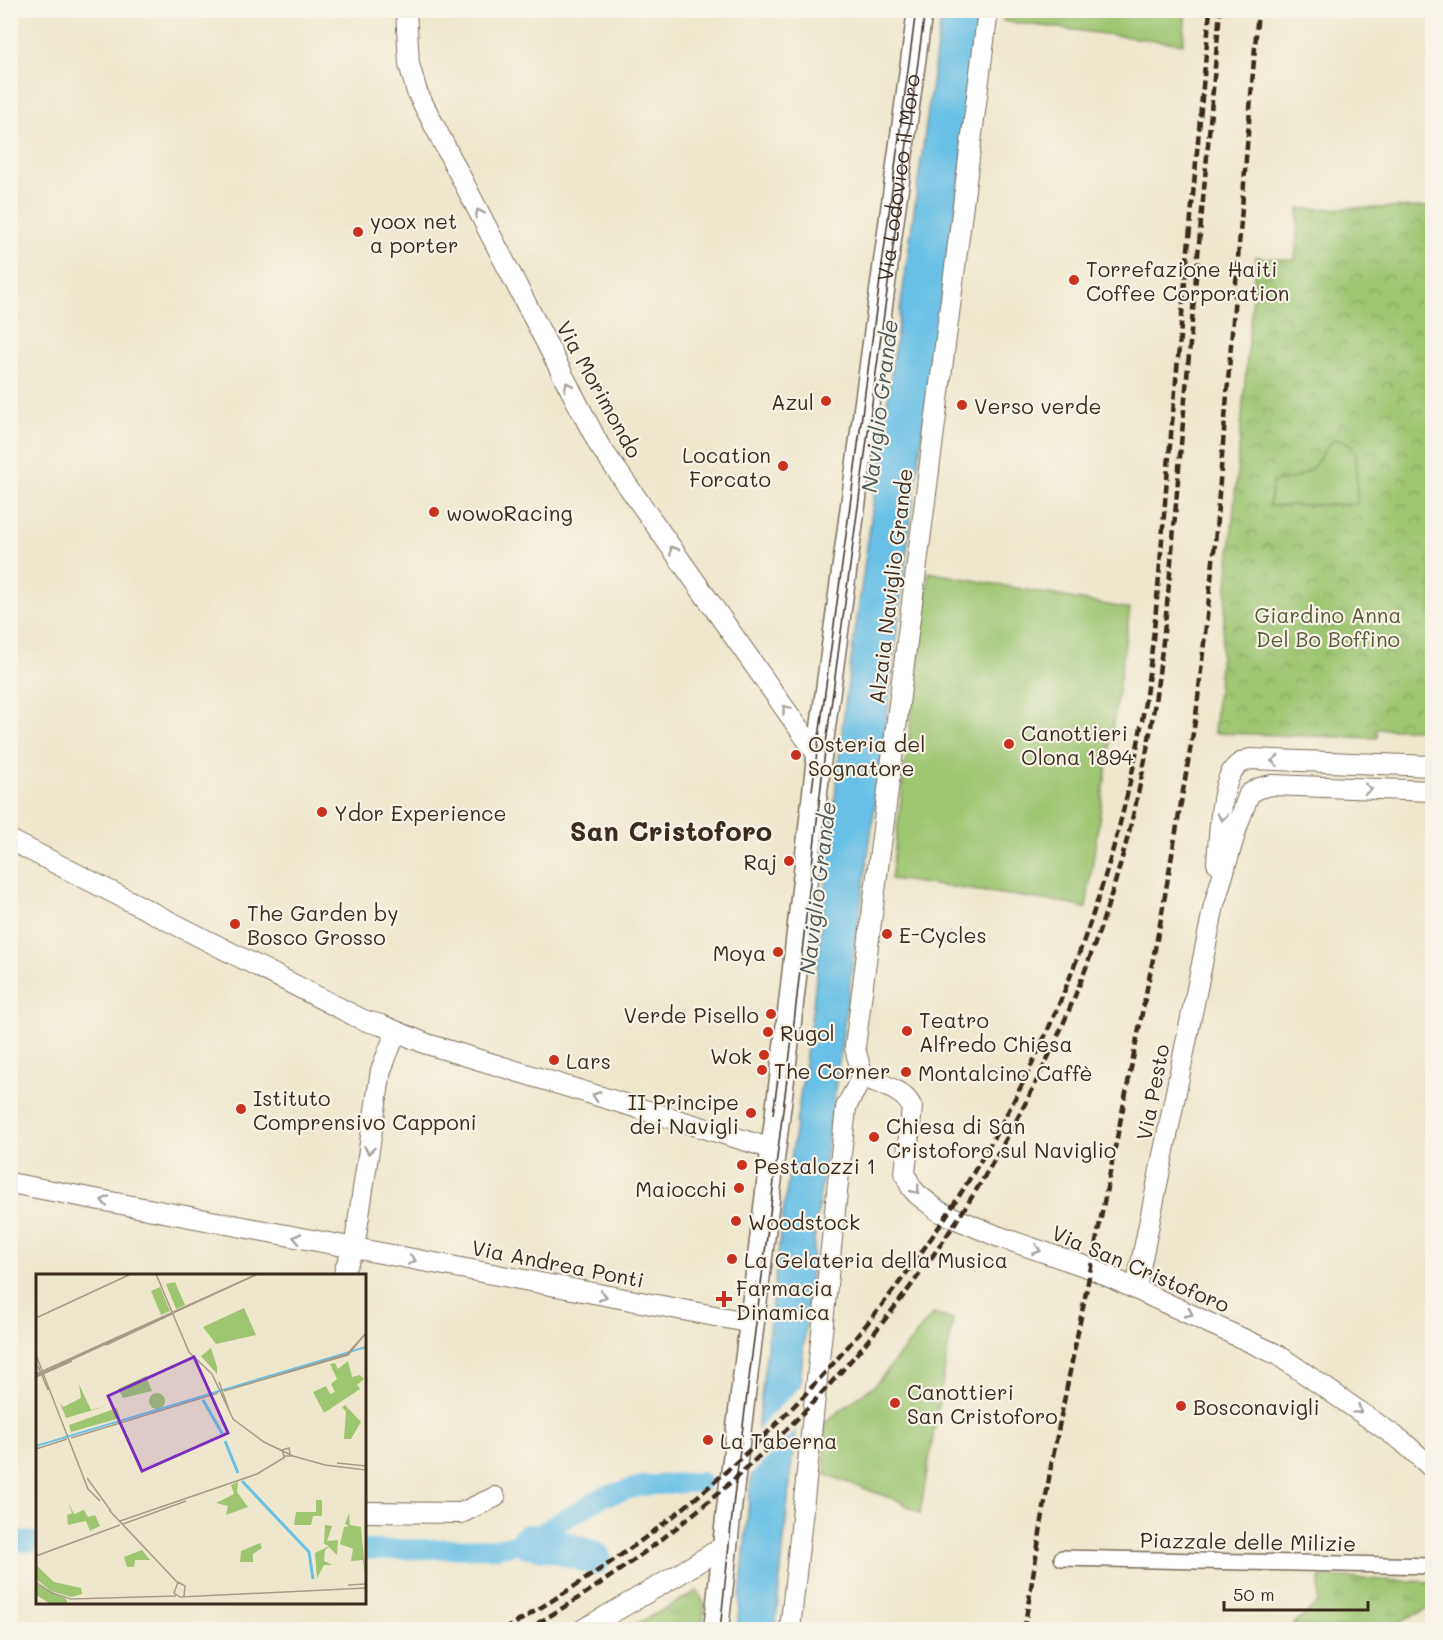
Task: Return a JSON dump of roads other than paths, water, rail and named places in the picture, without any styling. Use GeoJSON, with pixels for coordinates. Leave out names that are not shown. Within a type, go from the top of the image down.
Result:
{"type":"FeatureCollection","features":[{"type":"Feature","properties":{"kind":"street","name":"Via Morimondo"},"geometry":{"type":"LineString","coordinates":[[406,10],[409,64],[417,92],[599,445],[819,757]]}},
{"type":"Feature","properties":{"kind":"street","name":"Via Lodovico il Moro"},"geometry":{"type":"LineString","coordinates":[[716,1629],[819,757],[920,10]]}},
{"type":"Feature","properties":{"kind":"street","name":"Alzaia Naviglio Grande"},"geometry":{"type":"LineString","coordinates":[[861,1076],[855,1047],[988,10]]}},
{"type":"Feature","properties":{"kind":"street","name":"Via Pesto"},"geometry":{"type":"LineString","coordinates":[[1214,905],[1221,822],[1230,774],[1239,762],[1250,759],[1312,762]]}},
{"type":"Feature","properties":{"kind":"street"},"geometry":{"type":"LineString","coordinates":[[1432,766],[1312,762],[1307,767],[1306,774],[1310,787],[1432,791]]}},
{"type":"Feature","properties":{"kind":"street","name":"Via Pesto"},"geometry":{"type":"LineString","coordinates":[[1136,1288],[1214,905],[1238,824],[1249,794],[1259,788],[1272,785],[1310,787]]}},
{"type":"Feature","properties":{"kind":"street"},"geometry":{"type":"LineString","coordinates":[[10,840],[363,1020],[427,1044],[773,1149]]}},
{"type":"Feature","properties":{"kind":"street"},"geometry":{"type":"LineString","coordinates":[[344,1274],[354,1249],[381,1070],[396,1032]]}},
{"type":"Feature","properties":{"kind":"street","name":"Via San Cristoforo"},"geometry":{"type":"LineString","coordinates":[[861,1076],[898,1092],[910,1103],[912,1108],[905,1173],[911,1187],[932,1206],[962,1223],[1090,1268],[1278,1355],[1402,1441],[1432,1468]]}},
{"type":"Feature","properties":{"kind":"street"},"geometry":{"type":"LineString","coordinates":[[790,1629],[846,1108],[861,1076]]}},
{"type":"Feature","properties":{"kind":"street","name":"Via Andrea Ponti"},"geometry":{"type":"LineString","coordinates":[[10,1183],[752,1323]]}},
{"type":"Feature","properties":{"kind":"street"},"geometry":{"type":"LineString","coordinates":[[366,1512],[461,1513],[495,1497]]}},
{"type":"Feature","properties":{"kind":"street"},"geometry":{"type":"LineString","coordinates":[[582,1629],[724,1546]]}},
{"type":"Feature","properties":{"kind":"street","name":"Piazzale delle Milizie"},"geometry":{"type":"LineString","coordinates":[[1062,1558],[1432,1566]]}},
{"type":"Feature","properties":{"kind":"water"},"geometry":{"type":"Polygon","coordinates":[[[942,11],[986,11],[920,453],[887,719],[815,1232],[775,1629],[737,1630],[750,1490],[781,1229],[813,1006],[844,711],[942,11]]]}},
{"type":"Feature","properties":{"kind":"waterway"},"geometry":{"type":"LineString","coordinates":[[366,1550],[497,1548],[528,1541],[602,1497],[641,1486],[701,1482]]}},
{"type":"Feature","properties":{"kind":"waterway"},"geometry":{"type":"LineString","coordinates":[[10,1541],[36,1542]]}},
{"type":"Feature","properties":{"kind":"waterway"},"geometry":{"type":"LineString","coordinates":[[528,1541],[557,1546],[594,1558]]}},
{"type":"Feature","properties":{"kind":"tram line"},"geometry":{"type":"LineString","coordinates":[[812,790],[916,10]]}},
{"type":"Feature","properties":{"kind":"tram line"},"geometry":{"type":"LineString","coordinates":[[720,1630],[734,1497],[793,1031],[825,751],[925,10]]}},
{"type":"Feature","properties":{"kind":"tram line"},"geometry":{"type":"LineString","coordinates":[[773,1114],[780,1064]]}},
{"type":"Feature","properties":{"kind":"railway"},"geometry":{"type":"LineString","coordinates":[[504,1630],[607,1565],[704,1491],[783,1417],[855,1339],[919,1255],[977,1167],[1027,1074],[1070,978],[1105,877],[1132,773],[1146,697],[1155,621],[1210,10]]}},
{"type":"Feature","properties":{"kind":"railway"},"geometry":{"type":"LineString","coordinates":[[526,1630],[640,1555],[745,1469],[841,1372],[926,1265],[1000,1151],[1061,1029],[1109,902],[1143,770],[1150,731],[1162,653],[1170,574],[1220,10]]}},
{"type":"Feature","properties":{"kind":"railway"},"geometry":{"type":"LineString","coordinates":[[1024,1630],[1051,1466],[1160,924],[1196,716],[1215,543],[1258,10]]}},
{"type":"Feature","properties":{"kind":"place","name":"yoox net a porter"},"geometry":{"type":"Point","coordinates":[358,232]}},
{"type":"Feature","properties":{"kind":"place","name":"Torrefazione Haiti Coffee Corporation"},"geometry":{"type":"Point","coordinates":[1074,280]}},
{"type":"Feature","properties":{"kind":"place","name":"Azul"},"geometry":{"type":"Point","coordinates":[826,401]}},
{"type":"Feature","properties":{"kind":"place","name":"Verso verde"},"geometry":{"type":"Point","coordinates":[962,405]}},
{"type":"Feature","properties":{"kind":"place","name":"Location Forcato"},"geometry":{"type":"Point","coordinates":[783,466]}},
{"type":"Feature","properties":{"kind":"place","name":"wowoRacing"},"geometry":{"type":"Point","coordinates":[434,512]}},
{"type":"Feature","properties":{"kind":"place","name":"Canottieri Olona 1894"},"geometry":{"type":"Point","coordinates":[1009,744]}},
{"type":"Feature","properties":{"kind":"place","name":"Osteria del Sognatore"},"geometry":{"type":"Point","coordinates":[796,755]}},
{"type":"Feature","properties":{"kind":"place","name":"Ydor Experience"},"geometry":{"type":"Point","coordinates":[322,812]}},
{"type":"Feature","properties":{"kind":"place","name":"Raj"},"geometry":{"type":"Point","coordinates":[789,861]}},
{"type":"Feature","properties":{"kind":"place","name":"The Garden by Bosco Grosso"},"geometry":{"type":"Point","coordinates":[235,924]}},
{"type":"Feature","properties":{"kind":"place","name":"E-Cycles"},"geometry":{"type":"Point","coordinates":[887,934]}},
{"type":"Feature","properties":{"kind":"place","name":"Moya"},"geometry":{"type":"Point","coordinates":[778,952]}},
{"type":"Feature","properties":{"kind":"place","name":"Verde Pisello"},"geometry":{"type":"Point","coordinates":[771,1014]}},
{"type":"Feature","properties":{"kind":"place","name":"Teatro Alfredo Chiesa"},"geometry":{"type":"Point","coordinates":[907,1031]}},
{"type":"Feature","properties":{"kind":"place","name":"Rugol"},"geometry":{"type":"Point","coordinates":[768,1032]}},
{"type":"Feature","properties":{"kind":"place","name":"Wok"},"geometry":{"type":"Point","coordinates":[764,1055]}},
{"type":"Feature","properties":{"kind":"place","name":"Lars"},"geometry":{"type":"Point","coordinates":[554,1060]}},
{"type":"Feature","properties":{"kind":"place","name":"The Corner"},"geometry":{"type":"Point","coordinates":[762,1070]}},
{"type":"Feature","properties":{"kind":"place","name":"Montalcino Caffè"},"geometry":{"type":"Point","coordinates":[906,1072]}},
{"type":"Feature","properties":{"kind":"place","name":"Istituto Comprensivo Capponi"},"geometry":{"type":"Point","coordinates":[241,1109]}},
{"type":"Feature","properties":{"kind":"place","name":"II Principe dei Navigli"},"geometry":{"type":"Point","coordinates":[751,1113]}},
{"type":"Feature","properties":{"kind":"place","name":"Chiesa di San Cristoforo sul Naviglio"},"geometry":{"type":"Point","coordinates":[874,1137]}},
{"type":"Feature","properties":{"kind":"place","name":"Pestalozzi 1"},"geometry":{"type":"Point","coordinates":[742,1165]}},
{"type":"Feature","properties":{"kind":"place","name":"Maiocchi"},"geometry":{"type":"Point","coordinates":[739,1188]}},
{"type":"Feature","properties":{"kind":"place","name":"Woodstock"},"geometry":{"type":"Point","coordinates":[736,1221]}},
{"type":"Feature","properties":{"kind":"place","name":"La Gelateria della Musica"},"geometry":{"type":"Point","coordinates":[732,1259]}},
{"type":"Feature","properties":{"kind":"place","name":"Farmacia Dinamica"},"geometry":{"type":"Point","coordinates":[724,1299]}},
{"type":"Feature","properties":{"kind":"place","name":"Canottieri San Cristoforo"},"geometry":{"type":"Point","coordinates":[895,1403]}},
{"type":"Feature","properties":{"kind":"place","name":"Bosconavigli"},"geometry":{"type":"Point","coordinates":[1181,1406]}},
{"type":"Feature","properties":{"kind":"place","name":"La Taberna"},"geometry":{"type":"Point","coordinates":[708,1440]}},
{"type":"Feature","properties":{"kind":"district","name":"San Cristoforo"},"geometry":{"type":"Point","coordinates":[671,830]}},
{"type":"Feature","properties":{"kind":"water label","name":"Naviglio Grande"},"geometry":{"type":"Point","coordinates":[879,406]}},
{"type":"Feature","properties":{"kind":"water label","name":"Naviglio Grande"},"geometry":{"type":"Point","coordinates":[817,888]}},
{"type":"Feature","properties":{"kind":"park label","name":"Giardino Anna Del Bo Boffino"},"geometry":{"type":"Point","coordinates":[1328,626]}}]}
